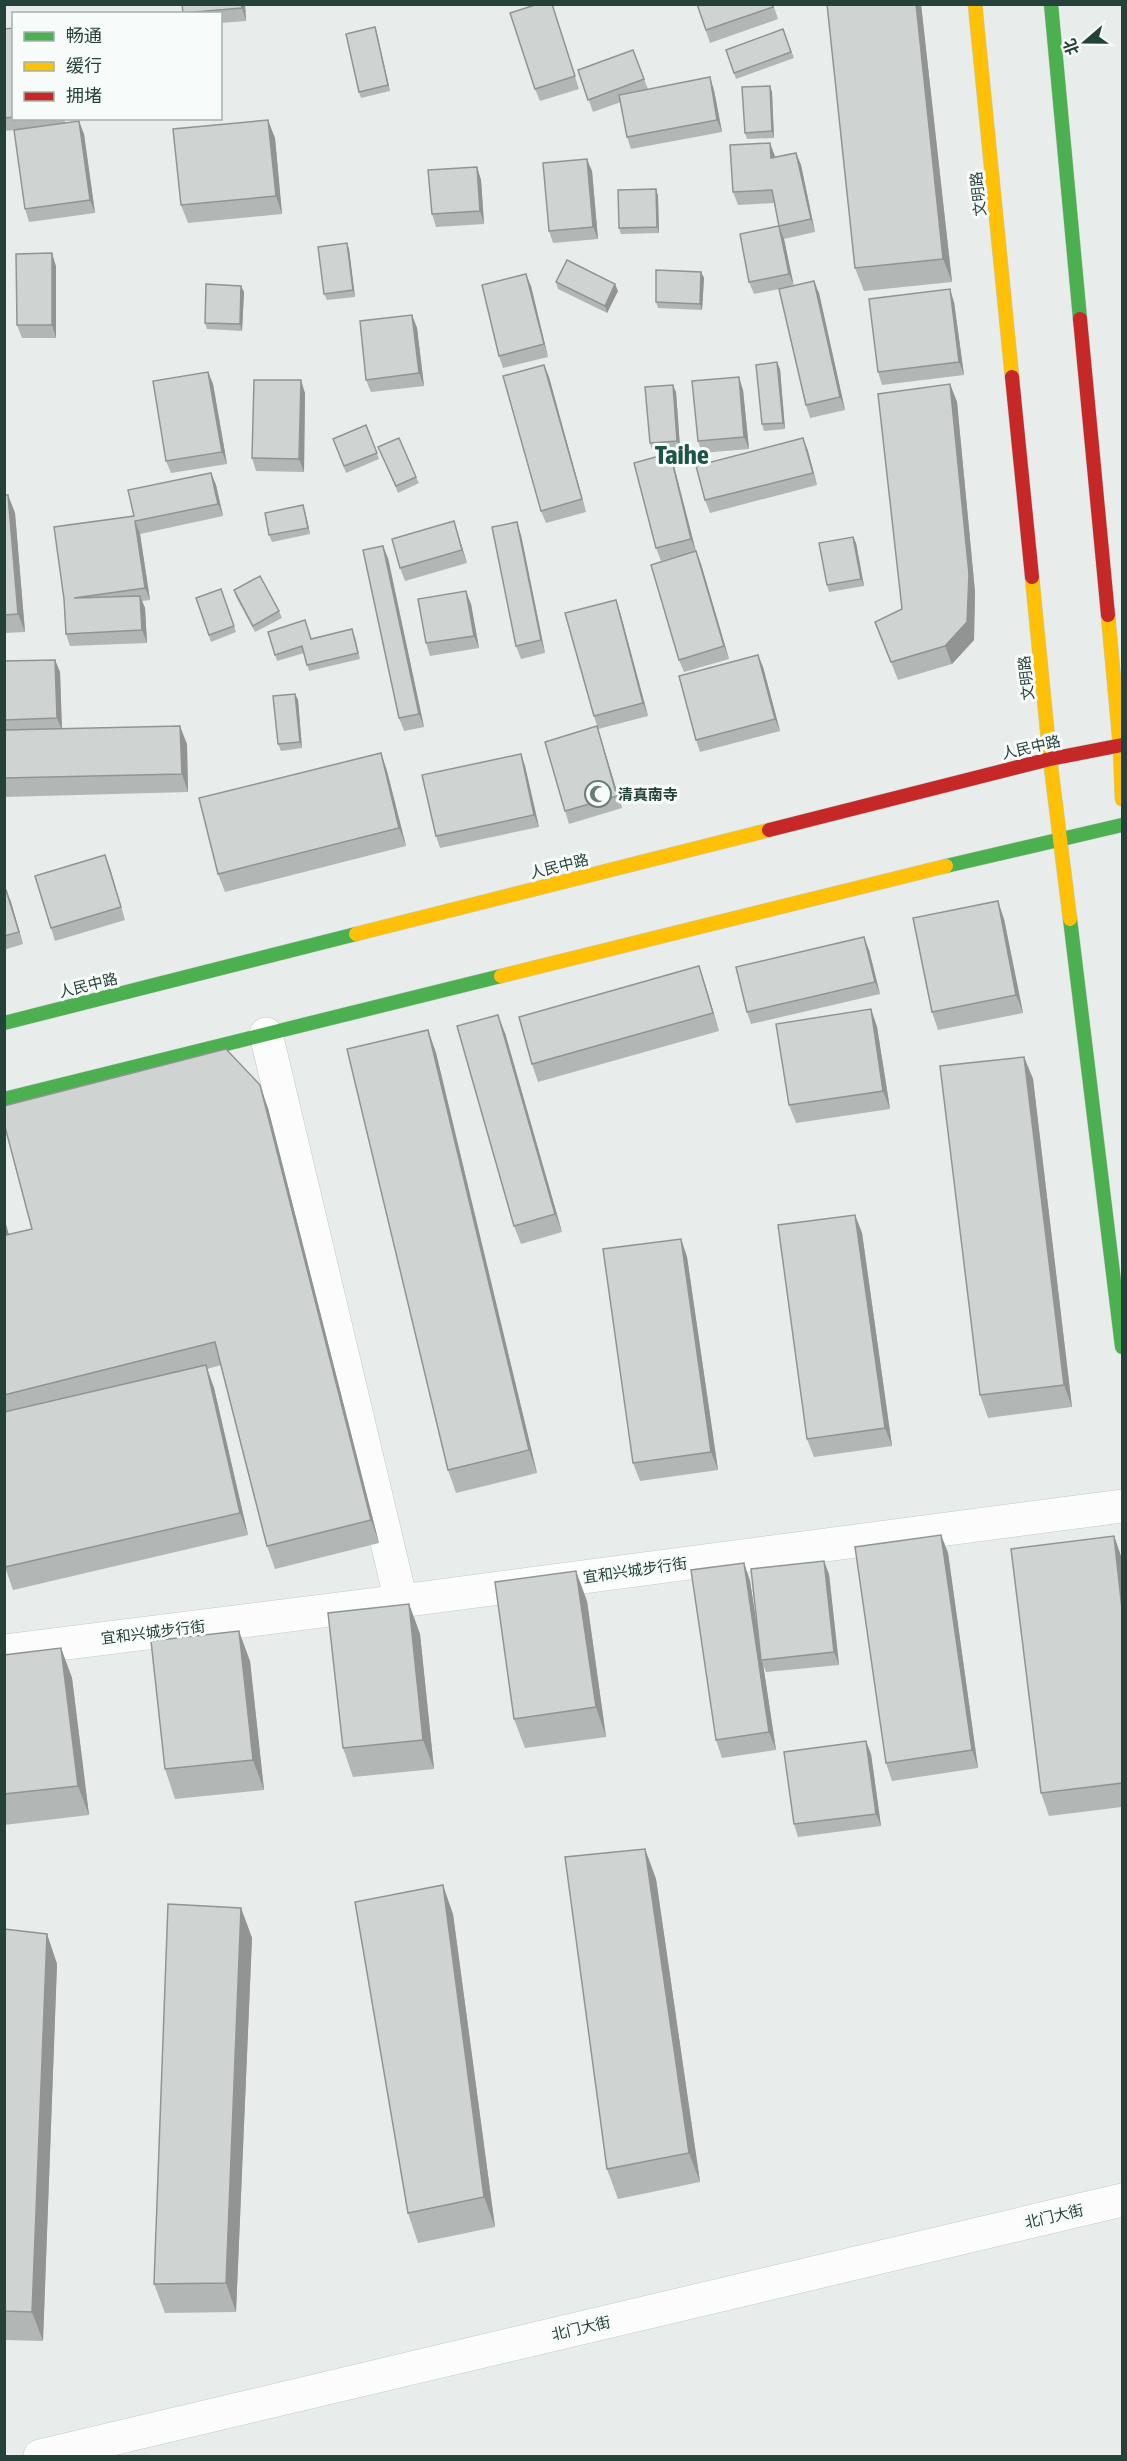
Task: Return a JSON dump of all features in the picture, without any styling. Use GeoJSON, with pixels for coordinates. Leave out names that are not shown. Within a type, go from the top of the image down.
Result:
{"type":"FeatureCollection","features":[{"type":"Feature","properties":{"kind":"main road","name":"文明路"},"geometry":{"type":"LineString","coordinates":[[975,4],[1050,759],[1122,1347]]}},
{"type":"Feature","properties":{"kind":"main road"},"geometry":{"type":"LineString","coordinates":[[1051,4],[1121,746],[1122,799]]}},
{"type":"Feature","properties":{"kind":"main road","name":"人民中路"},"geometry":{"type":"LineString","coordinates":[[4,1023],[1050,759],[1121,746]]}},
{"type":"Feature","properties":{"kind":"main road"},"geometry":{"type":"LineString","coordinates":[[4,1099],[1060,838],[1122,825]]}},
{"type":"Feature","properties":{"kind":"street"},"geometry":{"type":"LineString","coordinates":[[266,1034],[401,1601]]}},
{"type":"Feature","properties":{"kind":"street","name":"宜和兴城步行街"},"geometry":{"type":"LineString","coordinates":[[4,1651],[1122,1506]]}},
{"type":"Feature","properties":{"kind":"street","name":"北门大街"},"geometry":{"type":"LineString","coordinates":[[40,2457],[1122,2200]]}},
{"type":"Feature","properties":{"kind":"building"},"geometry":{"type":"Polygon","coordinates":[[[182,4],[241,4],[242,8],[195,12],[183,12],[182,4]]]}},
{"type":"Feature","properties":{"kind":"building"},"geometry":{"type":"Polygon","coordinates":[[[538,4],[552,4],[575,76],[535,89],[510,13],[538,4]]]}},
{"type":"Feature","properties":{"kind":"building"},"geometry":{"type":"Polygon","coordinates":[[[697,4],[772,4],[773,7],[706,30],[697,4]]]}},
{"type":"Feature","properties":{"kind":"building"},"geometry":{"type":"Polygon","coordinates":[[[827,4],[916,4],[943,259],[855,268],[827,4]]]}},
{"type":"Feature","properties":{"kind":"building"},"geometry":{"type":"Polygon","coordinates":[[[375,27],[388,85],[359,92],[346,34],[375,27]]]}},
{"type":"Feature","properties":{"kind":"building"},"geometry":{"type":"Polygon","coordinates":[[[12,28],[12,117],[4,118],[4,29],[12,28]]]}},
{"type":"Feature","properties":{"kind":"building"},"geometry":{"type":"Polygon","coordinates":[[[783,29],[791,52],[734,73],[726,50],[783,29]]]}},
{"type":"Feature","properties":{"kind":"building"},"geometry":{"type":"Polygon","coordinates":[[[633,50],[644,79],[588,100],[578,70],[633,50]]]}},
{"type":"Feature","properties":{"kind":"building"},"geometry":{"type":"Polygon","coordinates":[[[710,77],[717,120],[627,137],[619,95],[710,77]]]}},
{"type":"Feature","properties":{"kind":"building"},"geometry":{"type":"Polygon","coordinates":[[[770,86],[772,131],[745,133],[742,87],[770,86]]]}},
{"type":"Feature","properties":{"kind":"building"},"geometry":{"type":"Polygon","coordinates":[[[268,120],[276,196],[181,205],[173,129],[268,120]]]}},
{"type":"Feature","properties":{"kind":"building"},"geometry":{"type":"Polygon","coordinates":[[[79,121],[90,200],[25,209],[14,130],[79,121]]]}},
{"type":"Feature","properties":{"kind":"building"},"geometry":{"type":"Polygon","coordinates":[[[770,143],[771,158],[796,153],[811,219],[779,226],[772,190],[733,192],[730,145],[770,143]]]}},
{"type":"Feature","properties":{"kind":"building"},"geometry":{"type":"Polygon","coordinates":[[[587,159],[593,227],[549,231],[543,163],[587,159]]]}},
{"type":"Feature","properties":{"kind":"building"},"geometry":{"type":"Polygon","coordinates":[[[477,167],[480,211],[432,214],[428,170],[477,167]]]}},
{"type":"Feature","properties":{"kind":"building"},"geometry":{"type":"Polygon","coordinates":[[[656,189],[657,227],[619,228],[618,190],[656,189]]]}},
{"type":"Feature","properties":{"kind":"building"},"geometry":{"type":"Polygon","coordinates":[[[779,226],[789,274],[749,282],[740,234],[779,226]]]}},
{"type":"Feature","properties":{"kind":"building"},"geometry":{"type":"Polygon","coordinates":[[[347,243],[353,290],[324,294],[318,247],[347,243]]]}},
{"type":"Feature","properties":{"kind":"building"},"geometry":{"type":"Polygon","coordinates":[[[52,253],[52,325],[17,325],[16,254],[52,253]]]}},
{"type":"Feature","properties":{"kind":"building"},"geometry":{"type":"Polygon","coordinates":[[[567,260],[615,284],[605,306],[556,282],[567,260]]]}},
{"type":"Feature","properties":{"kind":"building"},"geometry":{"type":"Polygon","coordinates":[[[656,270],[701,272],[700,304],[656,302],[656,270]]]}},
{"type":"Feature","properties":{"kind":"building"},"geometry":{"type":"Polygon","coordinates":[[[526,274],[544,344],[499,356],[482,285],[526,274]]]}},
{"type":"Feature","properties":{"kind":"building"},"geometry":{"type":"Polygon","coordinates":[[[814,281],[840,397],[806,405],[779,289],[814,281]]]}},
{"type":"Feature","properties":{"kind":"building"},"geometry":{"type":"Polygon","coordinates":[[[206,284],[241,286],[240,324],[205,323],[206,284]]]}},
{"type":"Feature","properties":{"kind":"building"},"geometry":{"type":"Polygon","coordinates":[[[950,289],[959,362],[878,372],[869,299],[950,289]]]}},
{"type":"Feature","properties":{"kind":"building"},"geometry":{"type":"Polygon","coordinates":[[[412,315],[419,373],[366,380],[360,321],[412,315]]]}},
{"type":"Feature","properties":{"kind":"building"},"geometry":{"type":"Polygon","coordinates":[[[777,362],[783,423],[762,424],[756,365],[777,362]]]}},
{"type":"Feature","properties":{"kind":"building"},"geometry":{"type":"Polygon","coordinates":[[[544,365],[582,499],[541,511],[503,376],[544,365]]]}},
{"type":"Feature","properties":{"kind":"building"},"geometry":{"type":"Polygon","coordinates":[[[208,372],[222,452],[166,461],[153,381],[208,372]]]}},
{"type":"Feature","properties":{"kind":"building"},"geometry":{"type":"Polygon","coordinates":[[[739,377],[744,437],[698,441],[692,381],[739,377]]]}},
{"type":"Feature","properties":{"kind":"building"},"geometry":{"type":"Polygon","coordinates":[[[254,380],[301,380],[299,459],[252,458],[254,380]]]}},
{"type":"Feature","properties":{"kind":"building"},"geometry":{"type":"Polygon","coordinates":[[[950,384],[969,574],[967,622],[945,646],[891,662],[875,622],[902,609],[878,394],[950,384]]]}},
{"type":"Feature","properties":{"kind":"building"},"geometry":{"type":"Polygon","coordinates":[[[673,385],[677,441],[650,443],[645,387],[673,385]]]}},
{"type":"Feature","properties":{"kind":"building"},"geometry":{"type":"Polygon","coordinates":[[[366,425],[377,453],[344,466],[333,439],[366,425]]]}},
{"type":"Feature","properties":{"kind":"building"},"geometry":{"type":"Polygon","coordinates":[[[399,438],[416,477],[396,486],[378,447],[399,438]]]}},
{"type":"Feature","properties":{"kind":"building"},"geometry":{"type":"Polygon","coordinates":[[[803,438],[813,473],[705,500],[696,466],[803,438]]]}},
{"type":"Feature","properties":{"kind":"building"},"geometry":{"type":"Polygon","coordinates":[[[670,453],[691,539],[656,548],[634,463],[670,453]]]}},
{"type":"Feature","properties":{"kind":"building"},"geometry":{"type":"Polygon","coordinates":[[[211,473],[218,504],[135,521],[145,588],[74,598],[140,596],[142,630],[66,634],[64,599],[54,527],[134,516],[128,490],[211,473]]]}},
{"type":"Feature","properties":{"kind":"building"},"geometry":{"type":"Polygon","coordinates":[[[4,495],[8,495],[18,614],[4,615],[4,495]]]}},
{"type":"Feature","properties":{"kind":"building"},"geometry":{"type":"Polygon","coordinates":[[[303,505],[308,528],[269,535],[265,513],[303,505]]]}},
{"type":"Feature","properties":{"kind":"building"},"geometry":{"type":"Polygon","coordinates":[[[454,521],[462,550],[400,568],[392,539],[454,521]]]}},
{"type":"Feature","properties":{"kind":"building"},"geometry":{"type":"Polygon","coordinates":[[[517,522],[541,640],[516,646],[492,527],[517,522]]]}},
{"type":"Feature","properties":{"kind":"building"},"geometry":{"type":"Polygon","coordinates":[[[853,537],[861,579],[827,585],[819,543],[853,537]]]}},
{"type":"Feature","properties":{"kind":"building"},"geometry":{"type":"Polygon","coordinates":[[[383,546],[419,714],[399,718],[363,550],[383,546]]]}},
{"type":"Feature","properties":{"kind":"building"},"geometry":{"type":"Polygon","coordinates":[[[696,551],[724,646],[679,660],[651,565],[696,551]]]}},
{"type":"Feature","properties":{"kind":"building"},"geometry":{"type":"Polygon","coordinates":[[[260,576],[279,611],[253,626],[234,590],[260,576]]]}},
{"type":"Feature","properties":{"kind":"building"},"geometry":{"type":"Polygon","coordinates":[[[221,589],[234,626],[209,635],[196,598],[221,589]]]}},
{"type":"Feature","properties":{"kind":"building"},"geometry":{"type":"Polygon","coordinates":[[[466,591],[474,636],[426,643],[418,599],[466,591]]]}},
{"type":"Feature","properties":{"kind":"building"},"geometry":{"type":"Polygon","coordinates":[[[616,600],[643,703],[594,716],[565,613],[616,600]]]}},
{"type":"Feature","properties":{"kind":"building"},"geometry":{"type":"Polygon","coordinates":[[[305,620],[311,639],[352,629],[358,653],[307,665],[302,646],[275,655],[268,632],[305,620]]]}},
{"type":"Feature","properties":{"kind":"building"},"geometry":{"type":"Polygon","coordinates":[[[758,655],[775,719],[696,740],[679,676],[758,655]]]}},
{"type":"Feature","properties":{"kind":"building"},"geometry":{"type":"Polygon","coordinates":[[[55,660],[57,718],[4,720],[4,661],[55,660]]]}},
{"type":"Feature","properties":{"kind":"building"},"geometry":{"type":"Polygon","coordinates":[[[295,694],[300,742],[278,744],[273,696],[295,694]]]}},
{"type":"Feature","properties":{"kind":"building"},"geometry":{"type":"Polygon","coordinates":[[[180,726],[182,774],[4,778],[4,730],[180,726]]]}},
{"type":"Feature","properties":{"kind":"building"},"geometry":{"type":"Polygon","coordinates":[[[597,726],[617,796],[565,811],[545,742],[597,726]]]}},
{"type":"Feature","properties":{"kind":"building"},"geometry":{"type":"Polygon","coordinates":[[[381,753],[399,828],[218,874],[199,798],[381,753]]]}},
{"type":"Feature","properties":{"kind":"building"},"geometry":{"type":"Polygon","coordinates":[[[521,754],[534,815],[436,836],[422,775],[521,754]]]}},
{"type":"Feature","properties":{"kind":"building"},"geometry":{"type":"Polygon","coordinates":[[[105,855],[121,907],[51,928],[35,876],[105,855]]]}},
{"type":"Feature","properties":{"kind":"building"},"geometry":{"type":"Polygon","coordinates":[[[4,890],[6,890],[19,932],[4,936],[4,890]]]}},
{"type":"Feature","properties":{"kind":"building"},"geometry":{"type":"Polygon","coordinates":[[[998,901],[1016,995],[932,1012],[913,918],[998,901]]]}},
{"type":"Feature","properties":{"kind":"building"},"geometry":{"type":"Polygon","coordinates":[[[864,937],[875,982],[747,1012],[736,967],[864,937]]]}},
{"type":"Feature","properties":{"kind":"building"},"geometry":{"type":"Polygon","coordinates":[[[699,966],[713,1013],[532,1064],[519,1017],[699,966]]]}},
{"type":"Feature","properties":{"kind":"building"},"geometry":{"type":"Polygon","coordinates":[[[871,1009],[883,1091],[789,1105],[776,1024],[871,1009]]]}},
{"type":"Feature","properties":{"kind":"building"},"geometry":{"type":"Polygon","coordinates":[[[498,1015],[555,1214],[514,1226],[457,1026],[498,1015]]]}},
{"type":"Feature","properties":{"kind":"building"},"geometry":{"type":"Polygon","coordinates":[[[428,1030],[529,1450],[448,1470],[347,1049],[428,1030]]]}},
{"type":"Feature","properties":{"kind":"building"},"geometry":{"type":"Polygon","coordinates":[[[226,1049],[260,1085],[371,1520],[267,1546],[215,1342],[4,1395],[4,1228],[6,1235],[32,1229],[4,1123],[4,1106],[226,1049]]]}},
{"type":"Feature","properties":{"kind":"building"},"geometry":{"type":"Polygon","coordinates":[[[1024,1057],[1064,1385],[980,1395],[940,1066],[1024,1057]]]}},
{"type":"Feature","properties":{"kind":"building"},"geometry":{"type":"Polygon","coordinates":[[[855,1215],[885,1428],[807,1439],[778,1225],[855,1215]]]}},
{"type":"Feature","properties":{"kind":"building"},"geometry":{"type":"Polygon","coordinates":[[[681,1239],[711,1452],[633,1463],[603,1249],[681,1239]]]}},
{"type":"Feature","properties":{"kind":"building"},"geometry":{"type":"Polygon","coordinates":[[[206,1365],[240,1513],[5,1567],[4,1412],[206,1365]]]}},
{"type":"Feature","properties":{"kind":"building"},"geometry":{"type":"Polygon","coordinates":[[[941,1535],[972,1750],[886,1763],[855,1547],[941,1535]]]}},
{"type":"Feature","properties":{"kind":"building"},"geometry":{"type":"Polygon","coordinates":[[[1114,1536],[1122,1609],[1122,1783],[1041,1793],[1011,1549],[1114,1536]]]}},
{"type":"Feature","properties":{"kind":"building"},"geometry":{"type":"Polygon","coordinates":[[[824,1561],[834,1652],[761,1660],[751,1569],[824,1561]]]}},
{"type":"Feature","properties":{"kind":"building"},"geometry":{"type":"Polygon","coordinates":[[[744,1563],[769,1732],[716,1740],[691,1570],[744,1563]]]}},
{"type":"Feature","properties":{"kind":"building"},"geometry":{"type":"Polygon","coordinates":[[[576,1571],[596,1707],[514,1719],[495,1582],[576,1571]]]}},
{"type":"Feature","properties":{"kind":"building"},"geometry":{"type":"Polygon","coordinates":[[[409,1604],[423,1740],[343,1748],[328,1613],[409,1604]]]}},
{"type":"Feature","properties":{"kind":"building"},"geometry":{"type":"Polygon","coordinates":[[[239,1631],[253,1760],[165,1769],[151,1641],[239,1631]]]}},
{"type":"Feature","properties":{"kind":"building"},"geometry":{"type":"Polygon","coordinates":[[[61,1648],[78,1786],[4,1794],[4,1655],[61,1648]]]}},
{"type":"Feature","properties":{"kind":"building"},"geometry":{"type":"Polygon","coordinates":[[[866,1741],[876,1814],[794,1824],[784,1752],[866,1741]]]}},
{"type":"Feature","properties":{"kind":"building"},"geometry":{"type":"Polygon","coordinates":[[[645,1849],[689,2153],[607,2169],[565,1857],[645,1849]]]}},
{"type":"Feature","properties":{"kind":"building"},"geometry":{"type":"Polygon","coordinates":[[[443,1885],[484,2197],[408,2213],[355,1902],[443,1885]]]}},
{"type":"Feature","properties":{"kind":"building"},"geometry":{"type":"Polygon","coordinates":[[[168,1904],[241,1908],[226,2283],[154,2284],[168,1904]]]}},
{"type":"Feature","properties":{"kind":"building"},"geometry":{"type":"Polygon","coordinates":[[[4,1929],[47,1934],[32,2312],[4,2311],[4,1929]]]}},
{"type":"Feature","properties":{"kind":"traffic: fast"},"geometry":{"type":"LineString","coordinates":[[1051,4],[1080,319]]}},
{"type":"Feature","properties":{"kind":"traffic: fast"},"geometry":{"type":"LineString","coordinates":[[946,866],[1122,825]]}},
{"type":"Feature","properties":{"kind":"traffic: fast"},"geometry":{"type":"LineString","coordinates":[[1070,919],[1122,1347]]}},
{"type":"Feature","properties":{"kind":"traffic: fast"},"geometry":{"type":"LineString","coordinates":[[4,1023],[356,934]]}},
{"type":"Feature","properties":{"kind":"traffic: fast"},"geometry":{"type":"LineString","coordinates":[[4,1099],[501,976]]}},
{"type":"Feature","properties":{"kind":"traffic: slow"},"geometry":{"type":"LineString","coordinates":[[975,4],[1012,377]]}},
{"type":"Feature","properties":{"kind":"traffic: slow"},"geometry":{"type":"LineString","coordinates":[[1032,577],[1050,759],[1070,919]]}},
{"type":"Feature","properties":{"kind":"traffic: slow"},"geometry":{"type":"LineString","coordinates":[[1108,615],[1120,746],[1122,799]]}},
{"type":"Feature","properties":{"kind":"traffic: slow"},"geometry":{"type":"LineString","coordinates":[[356,934],[769,830]]}},
{"type":"Feature","properties":{"kind":"traffic: slow"},"geometry":{"type":"LineString","coordinates":[[501,976],[946,866]]}},
{"type":"Feature","properties":{"kind":"traffic: jam"},"geometry":{"type":"LineString","coordinates":[[1080,319],[1108,615]]}},
{"type":"Feature","properties":{"kind":"traffic: jam"},"geometry":{"type":"LineString","coordinates":[[1012,377],[1032,577]]}},
{"type":"Feature","properties":{"kind":"traffic: jam"},"geometry":{"type":"LineString","coordinates":[[769,830],[1050,759],[1122,745]]}},
{"type":"Feature","properties":{"kind":"place","name":"清真南寺"},"geometry":{"type":"Point","coordinates":[598,794]}},
{"type":"Feature","properties":{"kind":"district","name":"Taihe"},"geometry":{"type":"Point","coordinates":[682,454]}}]}
